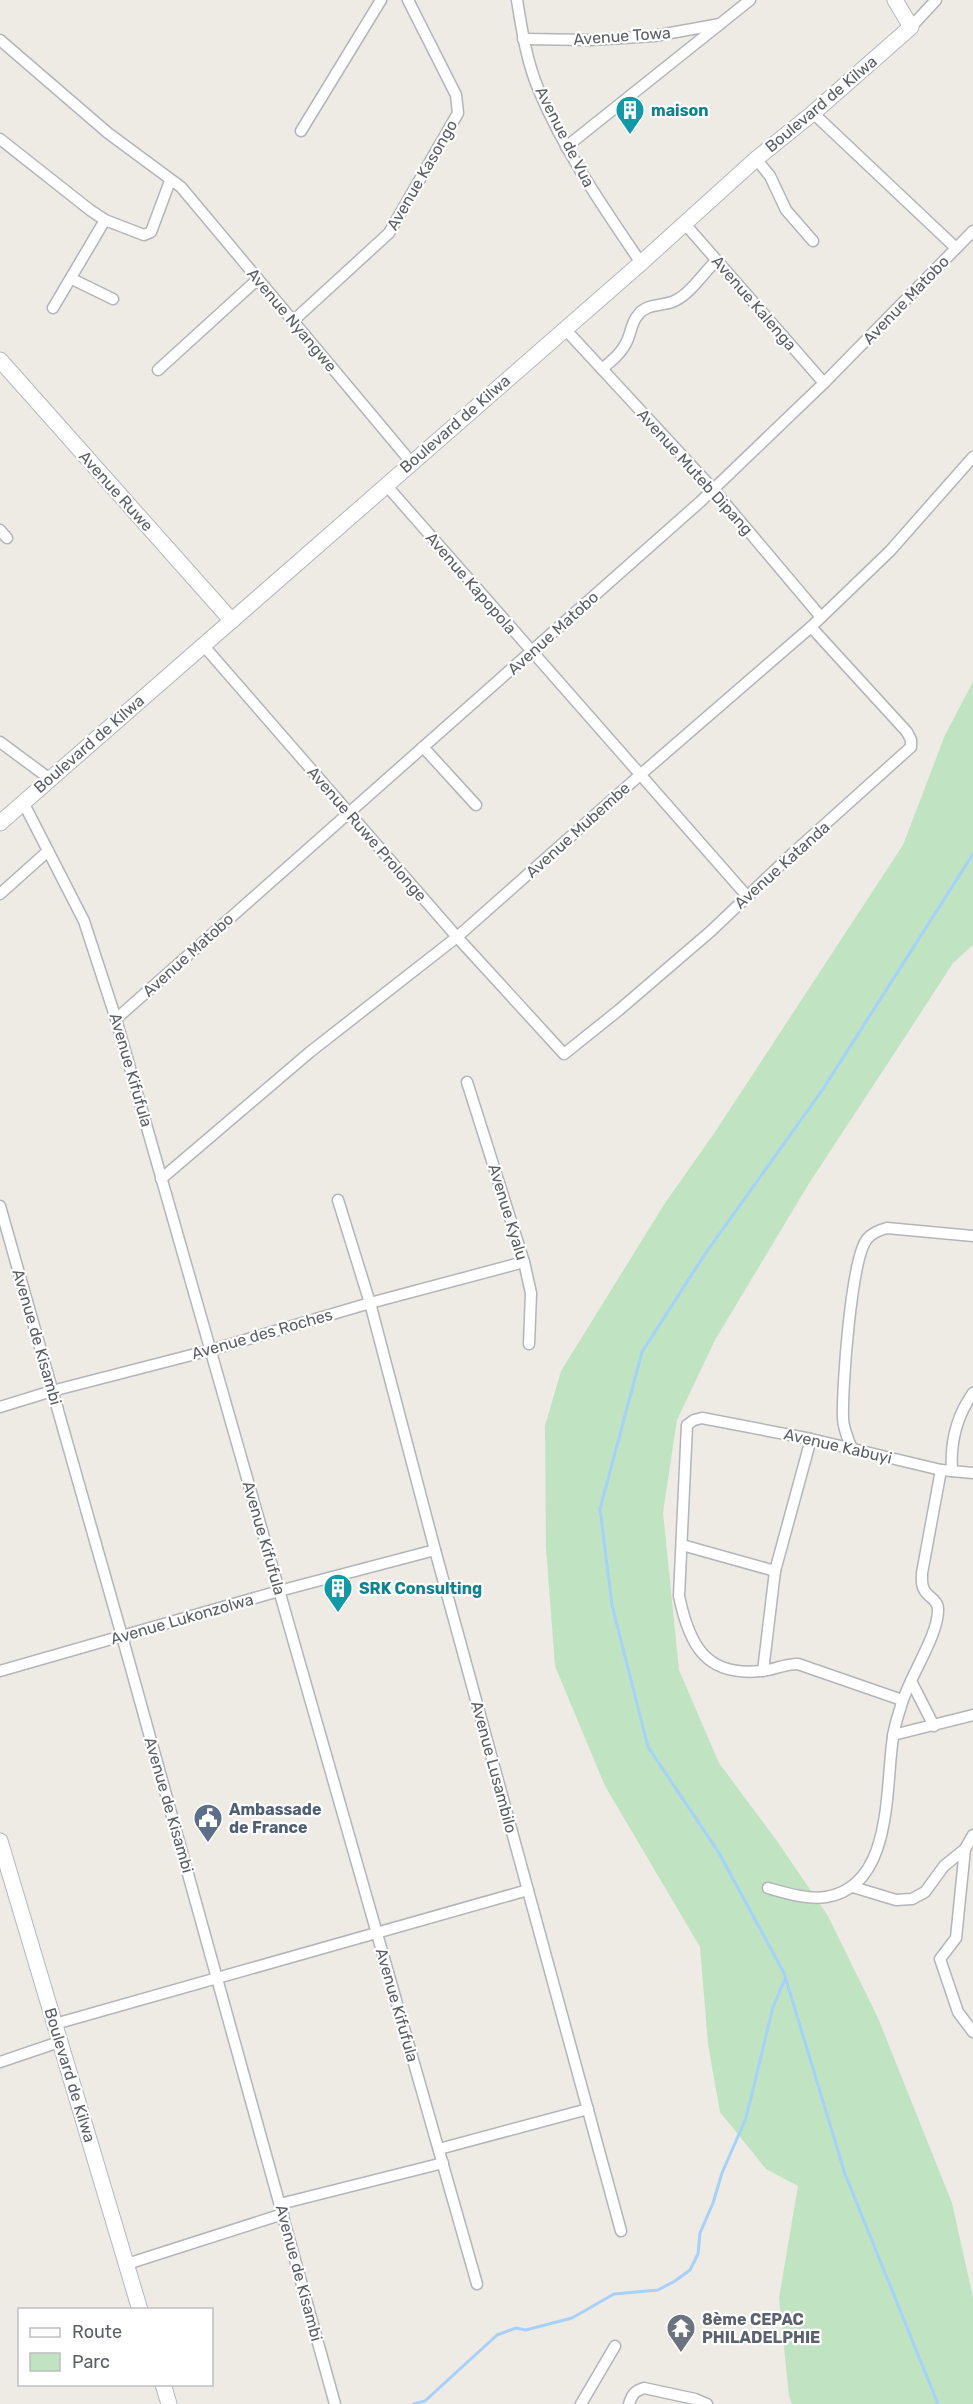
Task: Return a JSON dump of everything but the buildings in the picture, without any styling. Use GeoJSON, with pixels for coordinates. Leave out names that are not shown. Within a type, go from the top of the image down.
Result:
{"type":"FeatureCollection","features":[{"type":"Feature","properties":{"kind":"street"},"geometry":{"type":"LineString","coordinates":[[301,131],[381,0]]}},
{"type":"Feature","properties":{"kind":"street","name":"Avenue Kasongo"},"geometry":{"type":"LineString","coordinates":[[293,321],[389,233],[458,113],[456,95],[408,0]]}},
{"type":"Feature","properties":{"kind":"street","name":"Avenue de Vua"},"geometry":{"type":"LineString","coordinates":[[517,0],[523,39],[539,92],[590,189],[641,263]]}},
{"type":"Feature","properties":{"kind":"street","name":"Avenue Towa"},"geometry":{"type":"LineString","coordinates":[[566,147],[750,0]]}},
{"type":"Feature","properties":{"kind":"street"},"geometry":{"type":"LineString","coordinates":[[895,0],[911,27],[936,0]]}},
{"type":"Feature","properties":{"kind":"street","name":"Avenue Towa"},"geometry":{"type":"LineString","coordinates":[[523,39],[633,38],[721,23]]}},
{"type":"Feature","properties":{"kind":"street","name":"Boulevard de Kilwa"},"geometry":{"type":"LineString","coordinates":[[0,823],[641,263],[756,159],[813,113],[911,27]]}},
{"type":"Feature","properties":{"kind":"street","name":"Avenue Nyangwe"},"geometry":{"type":"LineString","coordinates":[[0,40],[54,89],[180,187],[411,462]]}},
{"type":"Feature","properties":{"kind":"street"},"geometry":{"type":"LineString","coordinates":[[813,113],[956,248]]}},
{"type":"Feature","properties":{"kind":"street"},"geometry":{"type":"LineString","coordinates":[[0,139],[105,220],[144,235],[151,232],[170,181]]}},
{"type":"Feature","properties":{"kind":"street"},"geometry":{"type":"LineString","coordinates":[[756,159],[770,176],[781,202],[813,241]]}},
{"type":"Feature","properties":{"kind":"street"},"geometry":{"type":"LineString","coordinates":[[53,308],[105,220]]}},
{"type":"Feature","properties":{"kind":"street","name":"Avenue Kalenga"},"geometry":{"type":"LineString","coordinates":[[685,224],[824,383]]}},
{"type":"Feature","properties":{"kind":"street","name":"Avenue Matobo"},"geometry":{"type":"LineString","coordinates":[[116,1018],[532,652],[713,489],[824,383],[973,231]]}},
{"type":"Feature","properties":{"kind":"street"},"geometry":{"type":"LineString","coordinates":[[602,369],[618,354],[627,341],[638,314],[649,307],[673,302],[684,294],[716,261]]}},
{"type":"Feature","properties":{"kind":"street"},"geometry":{"type":"LineString","coordinates":[[72,279],[112,299]]}},
{"type":"Feature","properties":{"kind":"street"},"geometry":{"type":"LineString","coordinates":[[158,370],[258,279]]}},
{"type":"Feature","properties":{"kind":"street","name":"Avenue Muteb Dipang"},"geometry":{"type":"LineString","coordinates":[[565,329],[713,489],[821,617]]}},
{"type":"Feature","properties":{"kind":"street","name":"Avenue Ruwe"},"geometry":{"type":"LineString","coordinates":[[0,360],[232,621]]}},
{"type":"Feature","properties":{"kind":"street","name":"Avenue Mubembe"},"geometry":{"type":"LineString","coordinates":[[161,1179],[310,1052],[457,937],[811,627],[890,551],[973,457]]}},
{"type":"Feature","properties":{"kind":"street","name":"Avenue Kapopola"},"geometry":{"type":"LineString","coordinates":[[386,485],[747,896]]}},
{"type":"Feature","properties":{"kind":"street","name":"Avenue Katanda"},"geometry":{"type":"LineString","coordinates":[[532,1021],[564,1054],[619,1011],[711,931],[911,747],[911,740],[907,732],[811,627]]}},
{"type":"Feature","properties":{"kind":"street","name":"Avenue Ruwe Prolonge"},"geometry":{"type":"LineString","coordinates":[[204,645],[532,1021]]}},
{"type":"Feature","properties":{"kind":"street"},"geometry":{"type":"LineString","coordinates":[[0,742],[50,779]]}},
{"type":"Feature","properties":{"kind":"street"},"geometry":{"type":"LineString","coordinates":[[423,747],[476,806]]}},
{"type":"Feature","properties":{"kind":"street","name":"Avenue Kifufula"},"geometry":{"type":"LineString","coordinates":[[23,802],[84,921],[116,1018],[477,2284]]}},
{"type":"Feature","properties":{"kind":"street"},"geometry":{"type":"LineString","coordinates":[[0,894],[48,851]]}},
{"type":"Feature","properties":{"kind":"street","name":"Avenue Kyalu"},"geometry":{"type":"LineString","coordinates":[[467,1082],[524,1262],[531,1293],[530,1344]]}},
{"type":"Feature","properties":{"kind":"street","name":"Avenue Lusambilo"},"geometry":{"type":"LineString","coordinates":[[338,1200],[370,1303],[621,2231]]}},
{"type":"Feature","properties":{"kind":"street","name":"Avenue de Kisambi"},"geometry":{"type":"LineString","coordinates":[[0,1206],[335,2404]]}},
{"type":"Feature","properties":{"kind":"street"},"geometry":{"type":"LineString","coordinates":[[852,1449],[842,1419],[846,1356],[859,1255],[866,1239],[887,1228],[973,1236]]}},
{"type":"Feature","properties":{"kind":"street","name":"Avenue des Roches"},"geometry":{"type":"LineString","coordinates":[[0,1407],[524,1262]]}},
{"type":"Feature","properties":{"kind":"street"},"geometry":{"type":"LineString","coordinates":[[768,1888],[790,1894],[825,1897],[853,1887],[874,1860],[881,1839],[893,1735],[902,1700],[930,1638],[939,1609],[937,1603],[925,1593],[922,1580],[954,1432],[960,1413],[973,1393]]}},
{"type":"Feature","properties":{"kind":"street","name":"Avenue Kabuyi"},"geometry":{"type":"LineString","coordinates":[[682,1545],[687,1425],[702,1418],[811,1439],[946,1470],[973,1473]]}},
{"type":"Feature","properties":{"kind":"street"},"geometry":{"type":"LineString","coordinates":[[763,1671],[775,1571],[811,1439]]}},
{"type":"Feature","properties":{"kind":"street"},"geometry":{"type":"LineString","coordinates":[[775,1571],[682,1545],[680,1596],[684,1618],[695,1645],[707,1660],[726,1668],[763,1671],[785,1664],[798,1664],[902,1700]]}},
{"type":"Feature","properties":{"kind":"street","name":"Avenue Lukonzolwa"},"geometry":{"type":"LineString","coordinates":[[0,1671],[279,1591],[435,1550]]}},
{"type":"Feature","properties":{"kind":"street"},"geometry":{"type":"LineString","coordinates":[[911,1682],[934,1725]]}},
{"type":"Feature","properties":{"kind":"street"},"geometry":{"type":"LineString","coordinates":[[893,1735],[973,1715]]}},
{"type":"Feature","properties":{"kind":"street"},"geometry":{"type":"LineString","coordinates":[[853,1887],[896,1900],[912,1899],[925,1892],[944,1866],[965,1849],[973,1835]]}},
{"type":"Feature","properties":{"kind":"street","name":"Boulevard de Kilwa"},"geometry":{"type":"LineString","coordinates":[[0,1841],[139,2308]]}},
{"type":"Feature","properties":{"kind":"street"},"geometry":{"type":"LineString","coordinates":[[965,1849],[956,1938],[940,1959],[940,1966],[958,2012],[973,2032]]}},
{"type":"Feature","properties":{"kind":"street"},"geometry":{"type":"LineString","coordinates":[[55,2024],[217,1976],[528,1890]]}},
{"type":"Feature","properties":{"kind":"street"},"geometry":{"type":"LineString","coordinates":[[0,2062],[59,2042]]}},
{"type":"Feature","properties":{"kind":"street"},"geometry":{"type":"LineString","coordinates":[[439,2149],[588,2109]]}},
{"type":"Feature","properties":{"kind":"street"},"geometry":{"type":"LineString","coordinates":[[127,2264],[282,2209],[443,2163]]}},
{"type":"Feature","properties":{"kind":"street"},"geometry":{"type":"LineString","coordinates":[[581,2404],[615,2346]]}},
{"type":"Feature","properties":{"kind":"street"},"geometry":{"type":"LineString","coordinates":[[163,2386],[169,2404]]}},
{"type":"Feature","properties":{"kind":"street"},"geometry":{"type":"LineString","coordinates":[[629,2404],[632,2395],[644,2388],[685,2396],[707,2404]]}},
{"type":"Feature","properties":{"kind":"green space"},"geometry":{"type":"Polygon","coordinates":[[[973,682],[973,945],[953,963],[808,1185],[715,1340],[677,1420],[663,1512],[679,1670],[719,1763],[777,1841],[828,1916],[878,2018],[952,2203],[973,2297],[973,2404],[792,2404],[789,2396],[779,2298],[798,2186],[766,2169],[720,2112],[708,2044],[700,1947],[605,1786],[555,1666],[546,1548],[545,1426],[561,1371],[665,1203],[713,1135],[903,845],[945,735],[973,682]]]}},
{"type":"Feature","properties":{"kind":"waterway"},"geometry":{"type":"LineString","coordinates":[[938,2404],[845,2174],[784,1973],[719,1853],[648,1747],[612,1605],[600,1509],[642,1352],[705,1254],[823,1089],[973,854]]}},
{"type":"Feature","properties":{"kind":"waterway"},"geometry":{"type":"LineString","coordinates":[[414,2404],[425,2401],[497,2335],[516,2328],[526,2330],[572,2318],[614,2294],[658,2290],[690,2270],[698,2254],[700,2233],[713,2203],[722,2173],[746,2118],[773,2007],[785,1979]]}},
{"type":"Feature","properties":{"kind":"place","name":"maison"},"geometry":{"type":"Point","coordinates":[630,136]}},
{"type":"Feature","properties":{"kind":"place","name":"SRK Consulting"},"geometry":{"type":"Point","coordinates":[338,1614]}},
{"type":"Feature","properties":{"kind":"place","name":"Ambassade de France"},"geometry":{"type":"Point","coordinates":[208,1844]}},
{"type":"Feature","properties":{"kind":"place","name":"8ème CEPAC PHILADELPHIE"},"geometry":{"type":"Point","coordinates":[681,2354]}}]}
